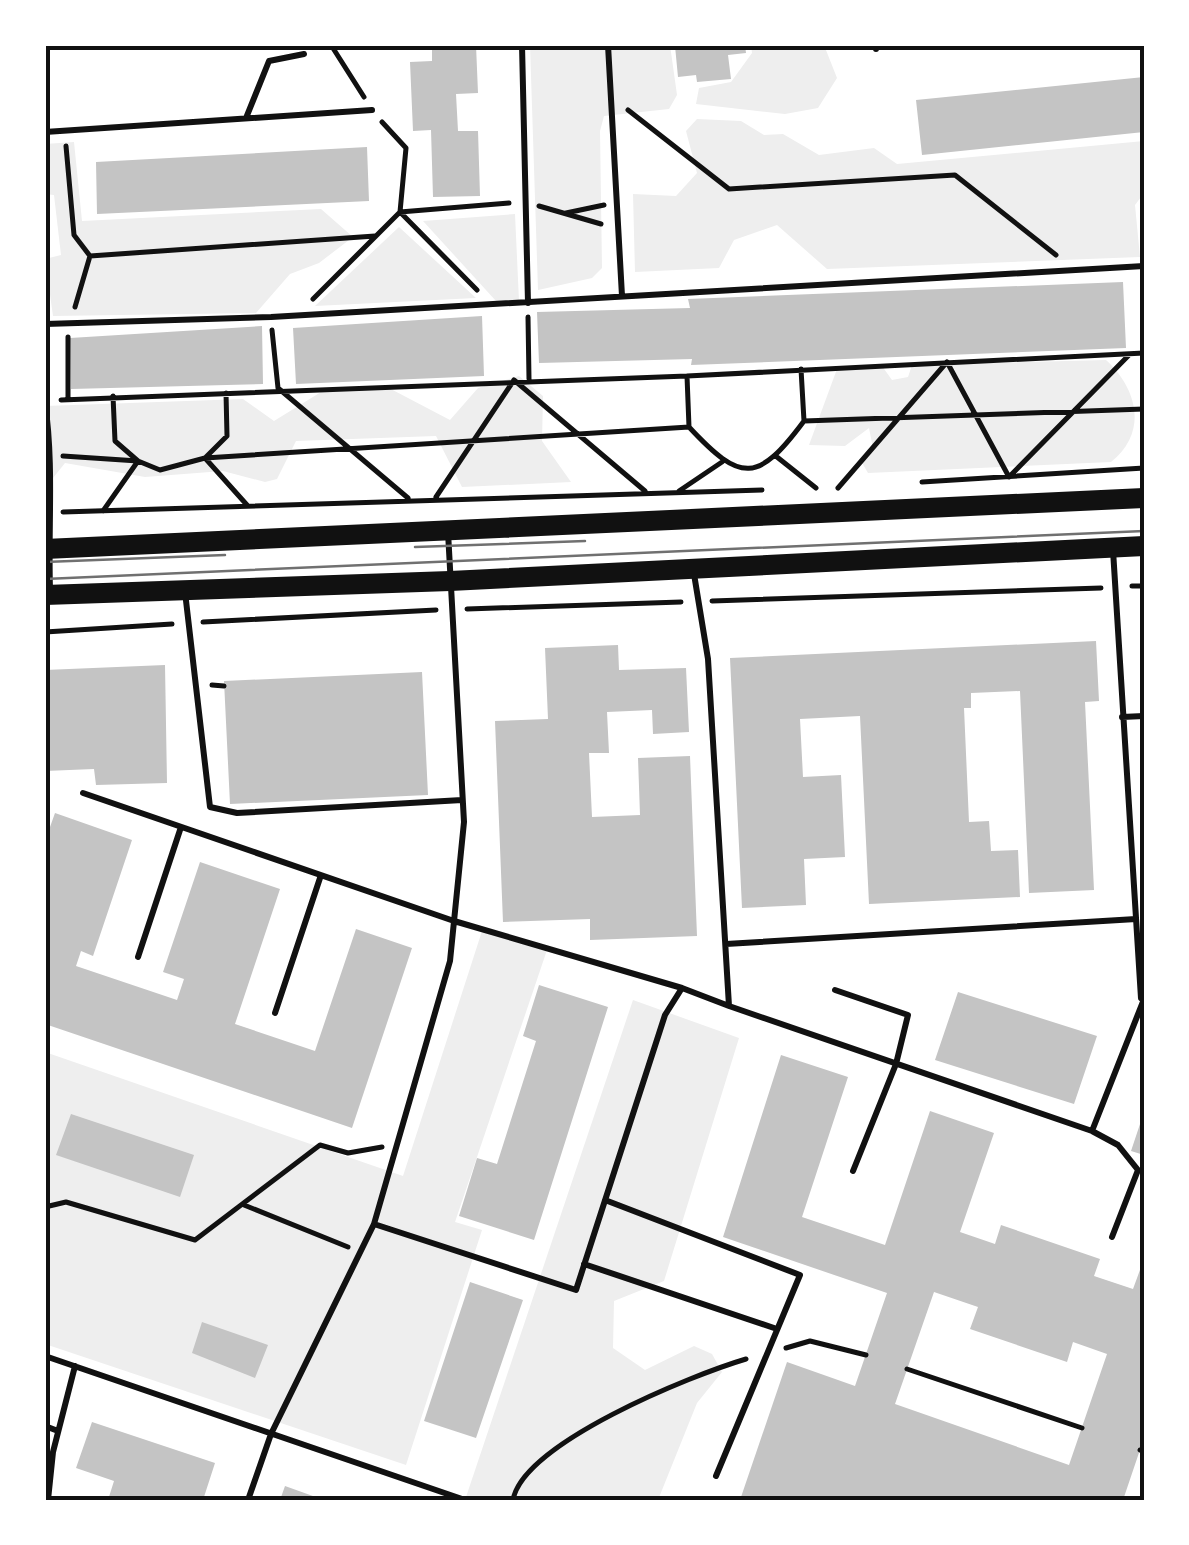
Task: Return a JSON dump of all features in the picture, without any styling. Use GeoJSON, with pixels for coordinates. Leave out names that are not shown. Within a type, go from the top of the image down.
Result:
{"type":"FeatureCollection","features":[{"type":"Feature","properties":{"kind":"main road"},"geometry":{"type":"LineString","coordinates":[[47,549],[1144,498]]}},
{"type":"Feature","properties":{"kind":"main road"},"geometry":{"type":"LineString","coordinates":[[48,595],[450,581],[1144,546]]}},
{"type":"Feature","properties":{"kind":"lane"},"geometry":{"type":"LineString","coordinates":[[522,45],[528,303]]}},
{"type":"Feature","properties":{"kind":"lane"},"geometry":{"type":"LineString","coordinates":[[608,45],[622,296]]}},
{"type":"Feature","properties":{"kind":"lane"},"geometry":{"type":"LineString","coordinates":[[246,118],[269,61],[304,54]]}},
{"type":"Feature","properties":{"kind":"lane"},"geometry":{"type":"LineString","coordinates":[[45,132],[372,110]]}},
{"type":"Feature","properties":{"kind":"lane"},"geometry":{"type":"LineString","coordinates":[[45,324],[271,317],[1144,266]]}},
{"type":"Feature","properties":{"kind":"lane"},"geometry":{"type":"LineString","coordinates":[[45,403],[52,455],[47,513],[48,595]]}},
{"type":"Feature","properties":{"kind":"lane"},"geometry":{"type":"LineString","coordinates":[[248,1500],[272,1434],[374,1224],[450,961],[462,800],[448,531]]}},
{"type":"Feature","properties":{"kind":"lane"},"geometry":{"type":"LineString","coordinates":[[1092,1131],[1142,999],[1112,548]]}},
{"type":"Feature","properties":{"kind":"lane"},"geometry":{"type":"LineString","coordinates":[[693,569],[708,660],[729,1006]]}},
{"type":"Feature","properties":{"kind":"lane"},"geometry":{"type":"LineString","coordinates":[[184,590],[210,808],[237,813],[462,800]]}},
{"type":"Feature","properties":{"kind":"lane"},"geometry":{"type":"LineString","coordinates":[[1122,718],[1144,716]]}},
{"type":"Feature","properties":{"kind":"lane"},"geometry":{"type":"LineString","coordinates":[[83,793],[454,921],[682,988],[1092,1131],[1118,1145],[1138,1170],[1112,1237]]}},
{"type":"Feature","properties":{"kind":"lane"},"geometry":{"type":"LineString","coordinates":[[138,957],[181,826]]}},
{"type":"Feature","properties":{"kind":"lane"},"geometry":{"type":"LineString","coordinates":[[275,1013],[321,875]]}},
{"type":"Feature","properties":{"kind":"lane"},"geometry":{"type":"LineString","coordinates":[[726,944],[1136,920]]}},
{"type":"Feature","properties":{"kind":"lane"},"geometry":{"type":"LineString","coordinates":[[374,1224],[576,1290],[665,1015],[682,988]]}},
{"type":"Feature","properties":{"kind":"lane"},"geometry":{"type":"LineString","coordinates":[[835,990],[908,1015],[896,1064],[853,1171]]}},
{"type":"Feature","properties":{"kind":"lane"},"geometry":{"type":"LineString","coordinates":[[605,1200],[800,1275],[716,1476]]}},
{"type":"Feature","properties":{"kind":"lane"},"geometry":{"type":"LineString","coordinates":[[584,1264],[777,1329]]}},
{"type":"Feature","properties":{"kind":"lane"},"geometry":{"type":"LineString","coordinates":[[45,1356],[465,1500]]}},
{"type":"Feature","properties":{"kind":"lane"},"geometry":{"type":"LineString","coordinates":[[48,1500],[58,1430],[75,1366]]}},
{"type":"Feature","properties":{"kind":"lane"},"geometry":{"type":"LineString","coordinates":[[45,1426],[58,1430]]}},
{"type":"Feature","properties":{"kind":"path"},"geometry":{"type":"LineString","coordinates":[[330,45],[372,110],[406,148],[400,212]]}},
{"type":"Feature","properties":{"kind":"path"},"geometry":{"type":"LineString","coordinates":[[613,98],[729,189],[955,174],[1074,270]]}},
{"type":"Feature","properties":{"kind":"path"},"geometry":{"type":"LineString","coordinates":[[65,130],[74,235],[90,256]]}},
{"type":"Feature","properties":{"kind":"path"},"geometry":{"type":"LineString","coordinates":[[296,315],[400,212],[526,202],[619,229]]}},
{"type":"Feature","properties":{"kind":"path"},"geometry":{"type":"LineString","coordinates":[[565,213],[617,202]]}},
{"type":"Feature","properties":{"kind":"path"},"geometry":{"type":"LineString","coordinates":[[400,212],[491,304]]}},
{"type":"Feature","properties":{"kind":"path"},"geometry":{"type":"LineString","coordinates":[[90,256],[375,236]]}},
{"type":"Feature","properties":{"kind":"path"},"geometry":{"type":"LineString","coordinates":[[68,399],[68,323],[90,256]]}},
{"type":"Feature","properties":{"kind":"path"},"geometry":{"type":"LineString","coordinates":[[528,303],[529,379]]}},
{"type":"Feature","properties":{"kind":"path"},"geometry":{"type":"LineString","coordinates":[[271,317],[278,388],[408,498]]}},
{"type":"Feature","properties":{"kind":"path"},"geometry":{"type":"LineString","coordinates":[[56,400],[278,388],[686,376],[1144,353]]}},
{"type":"Feature","properties":{"kind":"path"},"geometry":{"type":"LineString","coordinates":[[1009,477],[1130,354]]}},
{"type":"Feature","properties":{"kind":"path"},"geometry":{"type":"LineString","coordinates":[[947,362],[1009,477]]}},
{"type":"Feature","properties":{"kind":"path"},"geometry":{"type":"LineString","coordinates":[[838,488],[947,362]]}},
{"type":"Feature","properties":{"kind":"path"},"geometry":{"type":"LineString","coordinates":[[677,492],[722,462],[759,466],[777,457],[804,421],[801,369]]}},
{"type":"Feature","properties":{"kind":"path"},"geometry":{"type":"LineString","coordinates":[[686,376],[689,427],[722,462]]}},
{"type":"Feature","properties":{"kind":"path"},"geometry":{"type":"LineString","coordinates":[[514,380],[647,493]]}},
{"type":"Feature","properties":{"kind":"path"},"geometry":{"type":"LineString","coordinates":[[436,497],[469,442],[514,380]]}},
{"type":"Feature","properties":{"kind":"path"},"geometry":{"type":"LineString","coordinates":[[52,455],[138,461],[160,470],[183,468],[205,458],[228,436],[226,392]]}},
{"type":"Feature","properties":{"kind":"path"},"geometry":{"type":"LineString","coordinates":[[112,396],[115,441],[138,461]]}},
{"type":"Feature","properties":{"kind":"path"},"geometry":{"type":"LineString","coordinates":[[804,421],[1144,409]]}},
{"type":"Feature","properties":{"kind":"path"},"geometry":{"type":"LineString","coordinates":[[205,458],[689,427]]}},
{"type":"Feature","properties":{"kind":"path"},"geometry":{"type":"LineString","coordinates":[[777,457],[816,488]]}},
{"type":"Feature","properties":{"kind":"path"},"geometry":{"type":"LineString","coordinates":[[205,458],[247,505]]}},
{"type":"Feature","properties":{"kind":"path"},"geometry":{"type":"LineString","coordinates":[[103,510],[138,461]]}},
{"type":"Feature","properties":{"kind":"path"},"geometry":{"type":"LineString","coordinates":[[920,482],[1144,468]]}},
{"type":"Feature","properties":{"kind":"path"},"geometry":{"type":"LineString","coordinates":[[796,489],[852,487]]}},
{"type":"Feature","properties":{"kind":"path"},"geometry":{"type":"LineString","coordinates":[[47,513],[436,497],[776,489]]}},
{"type":"Feature","properties":{"kind":"path"},"geometry":{"type":"LineString","coordinates":[[45,632],[452,610],[1144,586]]}},
{"type":"Feature","properties":{"kind":"path"},"geometry":{"type":"LineString","coordinates":[[45,1207],[66,1202],[195,1240],[320,1145],[348,1153],[398,1144]]}},
{"type":"Feature","properties":{"kind":"path"},"geometry":{"type":"LineString","coordinates":[[244,1205],[360,1252]]}},
{"type":"Feature","properties":{"kind":"path"},"geometry":{"type":"LineString","coordinates":[[512,1500],[516,1484],[540,1457],[688,1376],[810,1341],[866,1356]]}},
{"type":"Feature","properties":{"kind":"path"},"geometry":{"type":"LineString","coordinates":[[907,1369],[1082,1428]]}},
{"type":"Feature","properties":{"kind":"shaded area"},"geometry":{"type":"Polygon","coordinates":[[[530,45],[670,45],[677,95],[669,109],[604,116],[600,131],[602,268],[592,278],[538,290],[530,45]]]}},
{"type":"Feature","properties":{"kind":"shaded area"},"geometry":{"type":"Polygon","coordinates":[[[751,45],[824,45],[837,78],[818,108],[785,114],[696,104],[699,88],[731,82],[752,53],[751,45]]]}},
{"type":"Feature","properties":{"kind":"shaded area"},"geometry":{"type":"Polygon","coordinates":[[[697,119],[741,121],[764,135],[783,134],[819,155],[874,148],[897,164],[1144,141],[1144,193],[1135,205],[1140,257],[827,269],[777,225],[734,240],[719,268],[635,272],[633,194],[676,196],[697,173],[686,131],[697,119]]]}},
{"type":"Feature","properties":{"kind":"shaded area"},"geometry":{"type":"Polygon","coordinates":[[[74,142],[82,221],[321,209],[353,237],[319,263],[290,274],[256,313],[53,316],[45,259],[61,255],[54,195],[45,194],[45,144],[74,142]]]}},
{"type":"Feature","properties":{"kind":"shaded area"},"geometry":{"type":"Polygon","coordinates":[[[515,214],[519,301],[496,301],[423,221],[515,214]]]}},
{"type":"Feature","properties":{"kind":"shaded area"},"geometry":{"type":"Polygon","coordinates":[[[399,227],[476,298],[315,306],[399,227]]]}},
{"type":"Feature","properties":{"kind":"shaded area"},"geometry":{"type":"Polygon","coordinates":[[[1106,360],[1125,384],[1134,411],[1130,438],[1111,462],[868,473],[861,461],[873,448],[869,428],[845,446],[809,445],[837,369],[882,366],[892,380],[908,377],[912,365],[1106,360]]]}},
{"type":"Feature","properties":{"kind":"shaded area"},"geometry":{"type":"Polygon","coordinates":[[[519,376],[543,396],[542,441],[571,482],[462,487],[436,436],[296,441],[277,479],[265,482],[223,471],[145,477],[65,463],[45,488],[45,406],[243,399],[274,421],[321,392],[387,387],[450,420],[478,388],[519,376]]]}},
{"type":"Feature","properties":{"kind":"shaded area"},"geometry":{"type":"Polygon","coordinates":[[[482,931],[547,950],[455,1222],[482,1230],[406,1465],[45,1344],[45,1052],[403,1176],[482,931]]]}},
{"type":"Feature","properties":{"kind":"shaded area"},"geometry":{"type":"Polygon","coordinates":[[[633,1000],[739,1038],[664,1281],[614,1301],[613,1348],[645,1370],[694,1346],[712,1354],[722,1372],[697,1403],[658,1500],[465,1500],[633,1000]]]}},
{"type":"Feature","properties":{"kind":"building"},"geometry":{"type":"Polygon","coordinates":[[[432,45],[476,45],[478,93],[456,94],[458,131],[478,131],[480,196],[433,197],[431,130],[413,131],[410,62],[432,61],[432,45]]]}},
{"type":"Feature","properties":{"kind":"building"},"geometry":{"type":"Polygon","coordinates":[[[745,45],[746,53],[728,55],[731,79],[697,82],[696,75],[678,77],[675,46],[745,45]]]}},
{"type":"Feature","properties":{"kind":"building"},"geometry":{"type":"Polygon","coordinates":[[[1144,77],[1144,132],[922,155],[916,100],[1144,77]]]}},
{"type":"Feature","properties":{"kind":"building"},"geometry":{"type":"Polygon","coordinates":[[[367,147],[369,201],[97,214],[96,162],[367,147]]]}},
{"type":"Feature","properties":{"kind":"building"},"geometry":{"type":"Polygon","coordinates":[[[1123,282],[1126,348],[691,365],[692,359],[539,363],[537,312],[690,308],[688,299],[1123,282]]]}},
{"type":"Feature","properties":{"kind":"building"},"geometry":{"type":"Polygon","coordinates":[[[482,316],[484,376],[296,384],[293,328],[482,316]]]}},
{"type":"Feature","properties":{"kind":"building"},"geometry":{"type":"Polygon","coordinates":[[[262,326],[263,384],[71,389],[70,338],[262,326]]]}},
{"type":"Feature","properties":{"kind":"building"},"geometry":{"type":"Polygon","coordinates":[[[1096,641],[1099,701],[1085,702],[1094,890],[1029,893],[1020,691],[971,693],[971,708],[964,708],[969,822],[989,821],[991,851],[1018,850],[1020,897],[869,904],[860,716],[800,719],[803,777],[841,775],[845,857],[804,859],[806,905],[742,908],[730,658],[1096,641]]]}},
{"type":"Feature","properties":{"kind":"building"},"geometry":{"type":"Polygon","coordinates":[[[618,645],[619,670],[686,668],[689,732],[653,734],[652,710],[607,712],[609,753],[589,753],[592,817],[640,815],[638,758],[690,756],[697,936],[590,940],[590,919],[503,922],[495,721],[548,719],[545,648],[618,645]]]}},
{"type":"Feature","properties":{"kind":"building"},"geometry":{"type":"Polygon","coordinates":[[[165,665],[167,783],[96,785],[94,769],[45,771],[45,670],[165,665]]]}},
{"type":"Feature","properties":{"kind":"building"},"geometry":{"type":"Polygon","coordinates":[[[422,672],[428,795],[230,804],[224,681],[422,672]]]}},
{"type":"Feature","properties":{"kind":"building"},"geometry":{"type":"Polygon","coordinates":[[[55,813],[132,840],[93,956],[81,951],[76,966],[177,1000],[184,979],[163,972],[200,862],[280,889],[235,1024],[315,1051],[356,929],[412,948],[352,1128],[45,1024],[45,841],[55,813]]]}},
{"type":"Feature","properties":{"kind":"building"},"geometry":{"type":"Polygon","coordinates":[[[539,985],[608,1007],[534,1240],[459,1216],[477,1158],[497,1164],[536,1041],[523,1036],[539,985]]]}},
{"type":"Feature","properties":{"kind":"building"},"geometry":{"type":"Polygon","coordinates":[[[958,992],[1097,1036],[1074,1104],[935,1060],[958,992]]]}},
{"type":"Feature","properties":{"kind":"building"},"geometry":{"type":"Polygon","coordinates":[[[781,1055],[848,1077],[802,1217],[885,1245],[930,1111],[994,1133],[960,1232],[995,1244],[1001,1225],[1100,1259],[1094,1276],[1133,1289],[1144,1259],[1144,1438],[1123,1500],[740,1500],[787,1362],[855,1386],[887,1293],[723,1237],[781,1055]],[[934,1292],[895,1404],[1069,1465],[1107,1354],[1073,1342],[1067,1362],[970,1329],[978,1307],[934,1292]]]}},
{"type":"Feature","properties":{"kind":"building"},"geometry":{"type":"Polygon","coordinates":[[[71,1114],[194,1155],[180,1197],[56,1155],[71,1114]]]}},
{"type":"Feature","properties":{"kind":"building"},"geometry":{"type":"Polygon","coordinates":[[[1144,1116],[1144,1155],[1131,1151],[1144,1116]]]}},
{"type":"Feature","properties":{"kind":"building"},"geometry":{"type":"Polygon","coordinates":[[[470,1282],[523,1300],[476,1438],[424,1421],[470,1282]]]}},
{"type":"Feature","properties":{"kind":"building"},"geometry":{"type":"Polygon","coordinates":[[[202,1322],[268,1345],[255,1378],[192,1353],[202,1322]]]}},
{"type":"Feature","properties":{"kind":"building"},"geometry":{"type":"Polygon","coordinates":[[[92,1422],[215,1463],[203,1500],[108,1500],[114,1481],[76,1468],[92,1422]]]}},
{"type":"Feature","properties":{"kind":"building"},"geometry":{"type":"Polygon","coordinates":[[[285,1486],[324,1500],[280,1500],[285,1486]]]}},
{"type":"Feature","properties":{"kind":"tram line"},"geometry":{"type":"LineString","coordinates":[[45,579],[1144,531]]}},
{"type":"Feature","properties":{"kind":"tram line"},"geometry":{"type":"LineString","coordinates":[[415,547],[585,541]]}},
{"type":"Feature","properties":{"kind":"tram line"},"geometry":{"type":"LineString","coordinates":[[45,562],[225,555]]}}]}
